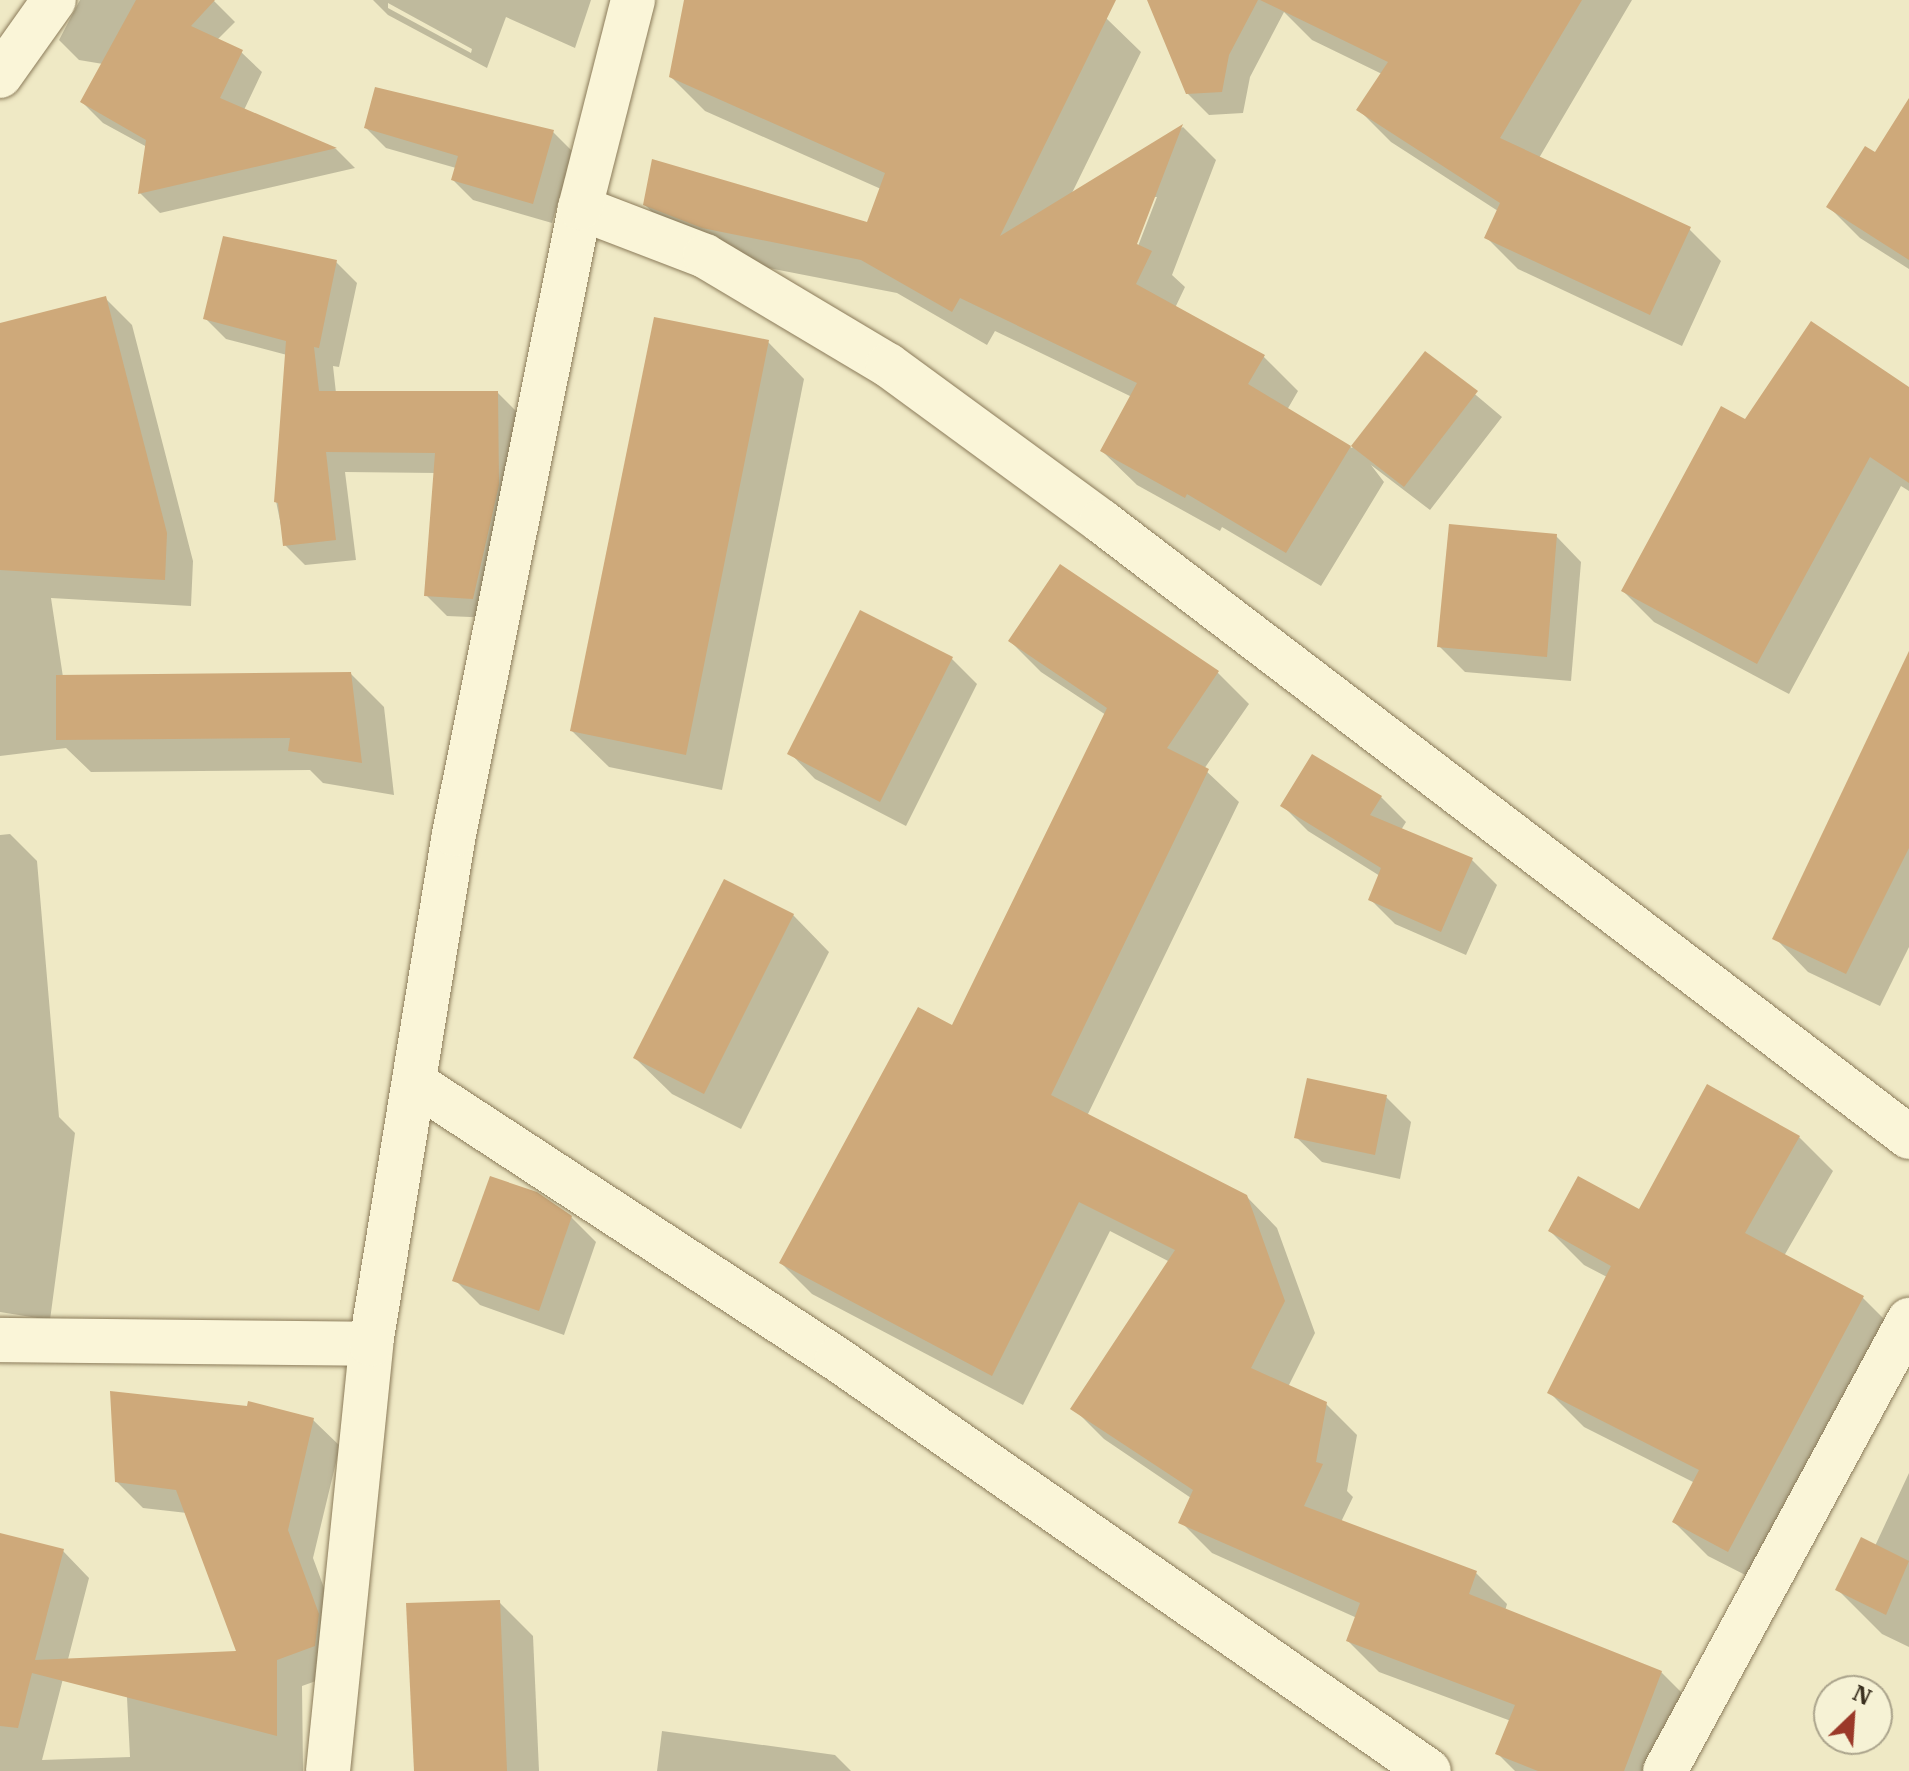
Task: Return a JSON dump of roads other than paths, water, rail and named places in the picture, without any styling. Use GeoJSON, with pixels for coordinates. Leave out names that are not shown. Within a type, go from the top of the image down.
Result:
{"type":"FeatureCollection","features":[{"type":"Feature","properties":{"kind":"street"},"geometry":{"type":"LineString","coordinates":[[0,76],[54,0]]}},
{"type":"Feature","properties":{"kind":"street"},"geometry":{"type":"LineString","coordinates":[[328,1771],[371,1344],[454,834],[580,208],[633,0]]}},
{"type":"Feature","properties":{"kind":"street"},"geometry":{"type":"LineString","coordinates":[[580,208],[705,256],[888,365],[1114,531],[1909,1137]]}},
{"type":"Feature","properties":{"kind":"street"},"geometry":{"type":"LineString","coordinates":[[415,1083],[837,1359],[1429,1771]]}},
{"type":"Feature","properties":{"kind":"street"},"geometry":{"type":"LineString","coordinates":[[1665,1771],[1909,1320]]}},
{"type":"Feature","properties":{"kind":"street"},"geometry":{"type":"LineString","coordinates":[[0,1340],[371,1344]]}}]}
